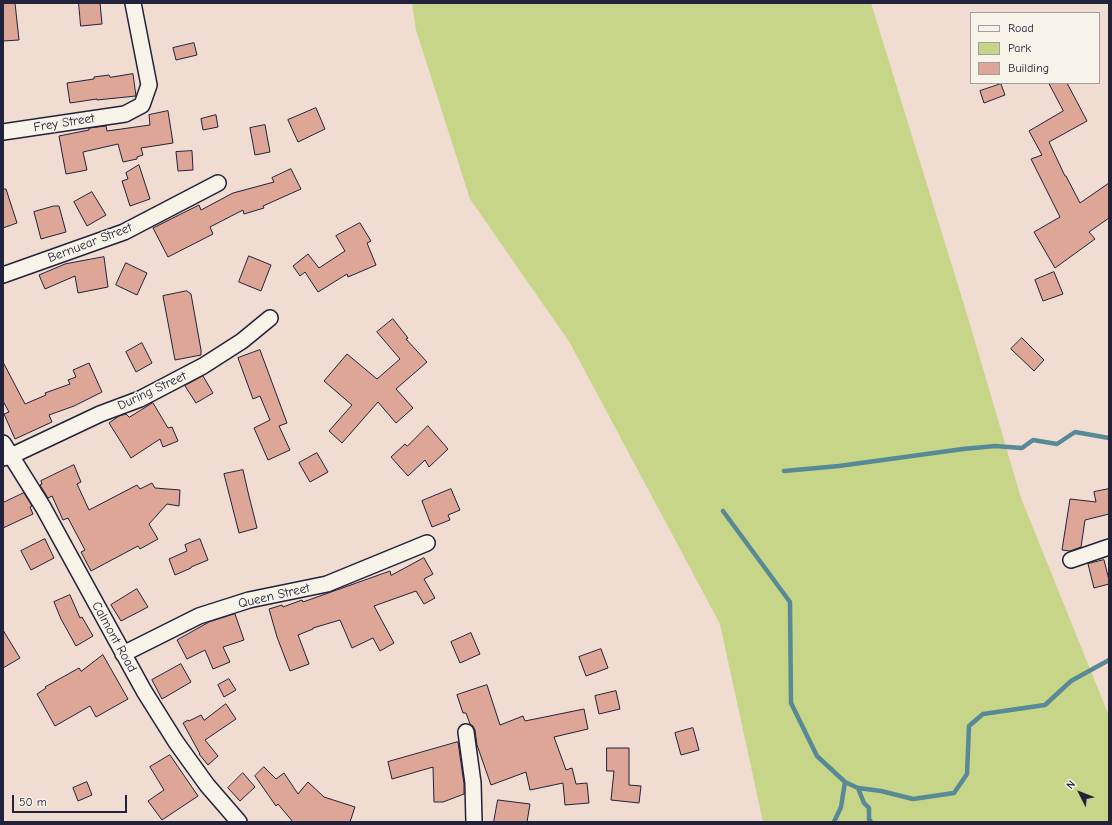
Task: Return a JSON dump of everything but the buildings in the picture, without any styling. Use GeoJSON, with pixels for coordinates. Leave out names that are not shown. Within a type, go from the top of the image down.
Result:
{"type":"FeatureCollection","features":[{"type":"Feature","properties":{"kind":"street","name":"Frey Street"},"geometry":{"type":"LineString","coordinates":[[3,132],[125,114],[142,105],[149,85],[134,3]]}},
{"type":"Feature","properties":{"kind":"street","name":"Bernuear Street"},"geometry":{"type":"LineString","coordinates":[[3,275],[124,232],[218,183]]}},
{"type":"Feature","properties":{"kind":"street","name":"During Street"},"geometry":{"type":"LineString","coordinates":[[7,457],[100,414],[140,399],[202,366],[242,341],[270,318]]}},
{"type":"Feature","properties":{"kind":"street","name":"Calmont Road"},"geometry":{"type":"LineString","coordinates":[[3,443],[7,457],[43,507],[144,691],[176,742],[208,785],[239,822]]}},
{"type":"Feature","properties":{"kind":"street","name":"Queen Street"},"geometry":{"type":"LineString","coordinates":[[123,654],[199,616],[248,600],[327,584],[427,542]]}},
{"type":"Feature","properties":{"kind":"street"},"geometry":{"type":"LineString","coordinates":[[1071,560],[1109,547]]}},
{"type":"Feature","properties":{"kind":"street"},"geometry":{"type":"LineString","coordinates":[[466,732],[473,783],[474,822]]}},
{"type":"Feature","properties":{"kind":"green space"},"geometry":{"type":"Polygon","coordinates":[[[412,3],[871,3],[969,321],[1021,498],[1109,716],[1109,822],[763,822],[720,624],[570,343],[470,199],[416,30],[412,3]]]}},
{"type":"Feature","properties":{"kind":"waterway"},"geometry":{"type":"LineString","coordinates":[[784,471],[839,466],[963,449],[995,446],[1022,448],[1033,440],[1057,444],[1075,432],[1109,438]]}},
{"type":"Feature","properties":{"kind":"waterway"},"geometry":{"type":"LineString","coordinates":[[723,511],[790,602],[791,703],[817,756],[845,782],[841,807],[834,822]]}},
{"type":"Feature","properties":{"kind":"waterway"},"geometry":{"type":"LineString","coordinates":[[858,788],[881,791],[913,799],[954,793],[967,774],[969,726],[983,714],[1045,705],[1071,681],[1109,660]]}},
{"type":"Feature","properties":{"kind":"waterway"},"geometry":{"type":"LineString","coordinates":[[845,782],[858,788],[864,803],[869,808],[869,819],[871,822]]}}]}
